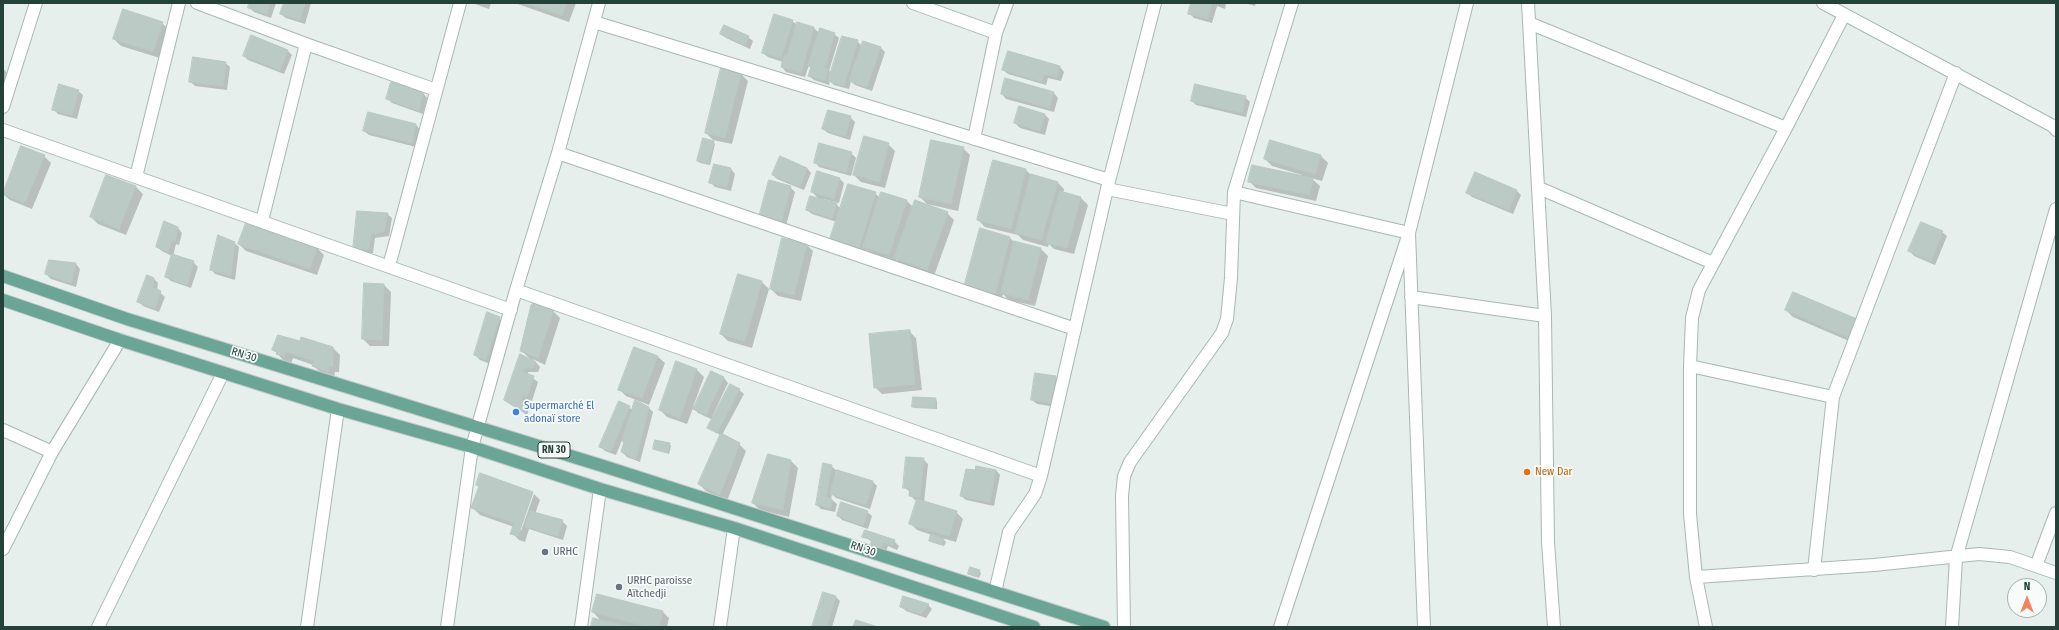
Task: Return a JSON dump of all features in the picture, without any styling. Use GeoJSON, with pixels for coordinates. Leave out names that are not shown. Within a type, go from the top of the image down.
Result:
{"type":"FeatureCollection","features":[{"type":"Feature","properties":{"kind":"main road","name":"RN 30"},"geometry":{"type":"LineString","coordinates":[[3,276],[126,320],[478,427],[733,507],[1104,627]]}},
{"type":"Feature","properties":{"kind":"main road","name":"RN 30"},"geometry":{"type":"LineString","coordinates":[[3,300],[120,340],[338,409],[472,447],[600,489],[734,528],[1034,627]]}},
{"type":"Feature","properties":{"kind":"street"},"geometry":{"type":"LineString","coordinates":[[3,108],[36,3]]}},
{"type":"Feature","properties":{"kind":"street"},"geometry":{"type":"LineString","coordinates":[[136,177],[179,3]]}},
{"type":"Feature","properties":{"kind":"street"},"geometry":{"type":"LineString","coordinates":[[197,3],[306,44],[436,90]]}},
{"type":"Feature","properties":{"kind":"street"},"geometry":{"type":"LineString","coordinates":[[389,266],[460,3]]}},
{"type":"Feature","properties":{"kind":"street"},"geometry":{"type":"LineString","coordinates":[[447,627],[472,447],[516,290],[558,153],[599,3]]}},
{"type":"Feature","properties":{"kind":"street"},"geometry":{"type":"LineString","coordinates":[[913,3],[996,33]]}},
{"type":"Feature","properties":{"kind":"street"},"geometry":{"type":"LineString","coordinates":[[974,140],[996,33],[1007,3]]}},
{"type":"Feature","properties":{"kind":"street"},"geometry":{"type":"LineString","coordinates":[[994,592],[1010,532],[1035,494],[1041,476],[1108,185],[1155,3]]}},
{"type":"Feature","properties":{"kind":"street"},"geometry":{"type":"LineString","coordinates":[[1124,627],[1122,496],[1124,476],[1130,462],[1222,333],[1227,319],[1231,278],[1232,214],[1234,192],[1292,3]]}},
{"type":"Feature","properties":{"kind":"street"},"geometry":{"type":"LineString","coordinates":[[1280,627],[1409,233],[1467,3]]}},
{"type":"Feature","properties":{"kind":"street"},"geometry":{"type":"LineString","coordinates":[[1528,3],[1545,316],[1548,542],[1554,627]]}},
{"type":"Feature","properties":{"kind":"street"},"geometry":{"type":"LineString","coordinates":[[1823,3],[2055,124]]}},
{"type":"Feature","properties":{"kind":"street"},"geometry":{"type":"LineString","coordinates":[[1706,627],[1696,577],[1690,514],[1690,366],[1692,318],[1699,290],[1786,128],[1844,15]]}},
{"type":"Feature","properties":{"kind":"street"},"geometry":{"type":"LineString","coordinates":[[594,22],[974,140],[1108,185],[1232,214]]}},
{"type":"Feature","properties":{"kind":"street"},"geometry":{"type":"LineString","coordinates":[[1529,23],[1786,128]]}},
{"type":"Feature","properties":{"kind":"street"},"geometry":{"type":"LineString","coordinates":[[262,221],[306,44]]}},
{"type":"Feature","properties":{"kind":"street"},"geometry":{"type":"LineString","coordinates":[[1814,570],[1833,397],[1956,73]]}},
{"type":"Feature","properties":{"kind":"street"},"geometry":{"type":"LineString","coordinates":[[3,130],[511,310]]}},
{"type":"Feature","properties":{"kind":"street"},"geometry":{"type":"LineString","coordinates":[[558,153],[1075,329]]}},
{"type":"Feature","properties":{"kind":"street"},"geometry":{"type":"LineString","coordinates":[[1539,188],[1713,263]]}},
{"type":"Feature","properties":{"kind":"street"},"geometry":{"type":"LineString","coordinates":[[1234,192],[1409,233]]}},
{"type":"Feature","properties":{"kind":"street"},"geometry":{"type":"LineString","coordinates":[[1952,627],[1956,558],[2056,210]]}},
{"type":"Feature","properties":{"kind":"street"},"geometry":{"type":"LineString","coordinates":[[1409,233],[1424,627]]}},
{"type":"Feature","properties":{"kind":"street"},"geometry":{"type":"LineString","coordinates":[[516,290],[1041,476]]}},
{"type":"Feature","properties":{"kind":"street"},"geometry":{"type":"LineString","coordinates":[[1411,297],[1545,316]]}},
{"type":"Feature","properties":{"kind":"street"},"geometry":{"type":"LineString","coordinates":[[3,549],[52,452],[120,340]]}},
{"type":"Feature","properties":{"kind":"street"},"geometry":{"type":"LineString","coordinates":[[1690,366],[1833,397]]}},
{"type":"Feature","properties":{"kind":"street"},"geometry":{"type":"LineString","coordinates":[[98,627],[223,373]]}},
{"type":"Feature","properties":{"kind":"street"},"geometry":{"type":"LineString","coordinates":[[307,627],[338,409]]}},
{"type":"Feature","properties":{"kind":"street"},"geometry":{"type":"LineString","coordinates":[[3,430],[52,452]]}},
{"type":"Feature","properties":{"kind":"street"},"geometry":{"type":"LineString","coordinates":[[581,627],[600,489]]}},
{"type":"Feature","properties":{"kind":"street"},"geometry":{"type":"LineString","coordinates":[[2036,566],[2056,514]]}},
{"type":"Feature","properties":{"kind":"street"},"geometry":{"type":"LineString","coordinates":[[720,627],[734,528]]}},
{"type":"Feature","properties":{"kind":"street"},"geometry":{"type":"LineString","coordinates":[[1696,577],[1814,570],[1993,555],[2010,557],[2056,573]]}},
{"type":"Feature","properties":{"kind":"building"},"geometry":{"type":"Polygon","coordinates":[[[249,3],[270,3],[267,14],[248,8],[249,3]]]}},
{"type":"Feature","properties":{"kind":"building"},"geometry":{"type":"Polygon","coordinates":[[[284,3],[305,3],[300,20],[280,14],[284,3]]]}},
{"type":"Feature","properties":{"kind":"building"},"geometry":{"type":"Polygon","coordinates":[[[526,3],[567,3],[562,15],[526,3]]]}},
{"type":"Feature","properties":{"kind":"building"},"geometry":{"type":"Polygon","coordinates":[[[1191,3],[1212,3],[1208,19],[1188,14],[1191,3]]]}},
{"type":"Feature","properties":{"kind":"building"},"geometry":{"type":"Polygon","coordinates":[[[123,9],[163,22],[153,52],[113,39],[123,9]]]}},
{"type":"Feature","properties":{"kind":"building"},"geometry":{"type":"Polygon","coordinates":[[[774,14],[793,20],[781,58],[762,53],[774,14]]]}},
{"type":"Feature","properties":{"kind":"building"},"geometry":{"type":"Polygon","coordinates":[[[797,22],[814,27],[801,73],[781,67],[784,55],[787,55],[797,22]]]}},
{"type":"Feature","properties":{"kind":"building"},"geometry":{"type":"Polygon","coordinates":[[[724,25],[749,36],[745,45],[720,34],[724,25]]]}},
{"type":"Feature","properties":{"kind":"building"},"geometry":{"type":"Polygon","coordinates":[[[820,28],[835,33],[825,68],[828,69],[825,81],[808,76],[811,67],[808,66],[820,28]]]}},
{"type":"Feature","properties":{"kind":"building"},"geometry":{"type":"Polygon","coordinates":[[[251,35],[288,50],[280,70],[243,56],[251,35]]]}},
{"type":"Feature","properties":{"kind":"building"},"geometry":{"type":"Polygon","coordinates":[[[842,36],[858,40],[844,86],[828,81],[842,36]]]}},
{"type":"Feature","properties":{"kind":"building"},"geometry":{"type":"Polygon","coordinates":[[[863,41],[881,47],[867,87],[849,81],[863,41]]]}},
{"type":"Feature","properties":{"kind":"building"},"geometry":{"type":"Polygon","coordinates":[[[1008,51],[1060,66],[1057,77],[1044,74],[1042,82],[1002,70],[1008,51]]]}},
{"type":"Feature","properties":{"kind":"building"},"geometry":{"type":"Polygon","coordinates":[[[193,57],[226,62],[223,86],[189,82],[193,57]]]}},
{"type":"Feature","properties":{"kind":"building"},"geometry":{"type":"Polygon","coordinates":[[[721,68],[741,73],[725,138],[705,133],[721,68]]]}},
{"type":"Feature","properties":{"kind":"building"},"geometry":{"type":"Polygon","coordinates":[[[1005,78],[1054,92],[1049,108],[1001,94],[1005,78]]]}},
{"type":"Feature","properties":{"kind":"building"},"geometry":{"type":"Polygon","coordinates":[[[391,82],[423,92],[419,111],[386,99],[391,82]]]}},
{"type":"Feature","properties":{"kind":"building"},"geometry":{"type":"Polygon","coordinates":[[[59,84],[79,90],[72,115],[52,110],[59,84]]]}},
{"type":"Feature","properties":{"kind":"building"},"geometry":{"type":"Polygon","coordinates":[[[1195,84],[1246,96],[1242,113],[1191,101],[1195,84]]]}},
{"type":"Feature","properties":{"kind":"building"},"geometry":{"type":"Polygon","coordinates":[[[1019,106],[1045,114],[1040,131],[1014,123],[1019,106]]]}},
{"type":"Feature","properties":{"kind":"building"},"geometry":{"type":"Polygon","coordinates":[[[828,110],[851,116],[845,136],[822,129],[828,110]]]}},
{"type":"Feature","properties":{"kind":"building"},"geometry":{"type":"Polygon","coordinates":[[[368,112],[416,124],[412,143],[363,131],[368,112]]]}},
{"type":"Feature","properties":{"kind":"building"},"geometry":{"type":"Polygon","coordinates":[[[864,136],[889,143],[879,182],[853,175],[864,136]]]}},
{"type":"Feature","properties":{"kind":"building"},"geometry":{"type":"Polygon","coordinates":[[[703,138],[714,141],[708,164],[697,161],[703,138]]]}},
{"type":"Feature","properties":{"kind":"building"},"geometry":{"type":"Polygon","coordinates":[[[931,140],[964,147],[951,204],[919,197],[931,140]]]}},
{"type":"Feature","properties":{"kind":"building"},"geometry":{"type":"Polygon","coordinates":[[[1270,140],[1321,155],[1315,174],[1264,159],[1270,140]]]}},
{"type":"Feature","properties":{"kind":"building"},"geometry":{"type":"Polygon","coordinates":[[[819,143],[852,152],[846,172],[814,163],[819,143]]]}},
{"type":"Feature","properties":{"kind":"building"},"geometry":{"type":"Polygon","coordinates":[[[21,146],[45,155],[25,203],[3,194],[21,146]]]}},
{"type":"Feature","properties":{"kind":"building"},"geometry":{"type":"Polygon","coordinates":[[[780,156],[807,168],[800,187],[772,175],[780,156]]]}},
{"type":"Feature","properties":{"kind":"building"},"geometry":{"type":"Polygon","coordinates":[[[993,160],[1026,169],[1011,229],[977,220],[993,160]]]}},
{"type":"Feature","properties":{"kind":"building"},"geometry":{"type":"Polygon","coordinates":[[[714,164],[731,168],[727,187],[709,183],[714,164]]]}},
{"type":"Feature","properties":{"kind":"building"},"geometry":{"type":"Polygon","coordinates":[[[1252,165],[1313,178],[1310,195],[1248,182],[1252,165]]]}},
{"type":"Feature","properties":{"kind":"building"},"geometry":{"type":"Polygon","coordinates":[[[817,171],[840,178],[834,199],[811,192],[817,171]]]}},
{"type":"Feature","properties":{"kind":"building"},"geometry":{"type":"Polygon","coordinates":[[[1475,172],[1517,190],[1509,210],[1466,193],[1475,172]]]}},
{"type":"Feature","properties":{"kind":"building"},"geometry":{"type":"Polygon","coordinates":[[[1031,174],[1058,182],[1041,240],[1015,233],[1031,174]]]}},
{"type":"Feature","properties":{"kind":"building"},"geometry":{"type":"Polygon","coordinates":[[[106,175],[136,186],[119,229],[90,217],[106,175]]]}},
{"type":"Feature","properties":{"kind":"building"},"geometry":{"type":"Polygon","coordinates":[[[769,180],[791,186],[781,223],[759,217],[769,180]]]}},
{"type":"Feature","properties":{"kind":"building"},"geometry":{"type":"Polygon","coordinates":[[[848,184],[876,192],[859,248],[830,239],[848,184]]]}},
{"type":"Feature","properties":{"kind":"building"},"geometry":{"type":"Polygon","coordinates":[[[1060,191],[1081,197],[1067,248],[1046,243],[1060,191]]]}},
{"type":"Feature","properties":{"kind":"building"},"geometry":{"type":"Polygon","coordinates":[[[881,192],[907,200],[889,255],[863,247],[881,192]]]}},
{"type":"Feature","properties":{"kind":"building"},"geometry":{"type":"Polygon","coordinates":[[[810,196],[837,203],[832,218],[806,210],[810,196]]]}},
{"type":"Feature","properties":{"kind":"building"},"geometry":{"type":"Polygon","coordinates":[[[915,200],[948,212],[927,270],[894,258],[915,200]]]}},
{"type":"Feature","properties":{"kind":"building"},"geometry":{"type":"Polygon","coordinates":[[[357,211],[388,213],[384,232],[371,234],[369,249],[353,250],[357,211]]]}},
{"type":"Feature","properties":{"kind":"building"},"geometry":{"type":"Polygon","coordinates":[[[164,221],[178,227],[175,241],[172,240],[168,252],[156,247],[164,221]]]}},
{"type":"Feature","properties":{"kind":"building"},"geometry":{"type":"Polygon","coordinates":[[[1921,222],[1943,231],[1931,261],[1908,251],[1921,222]]]}},
{"type":"Feature","properties":{"kind":"building"},"geometry":{"type":"Polygon","coordinates":[[[246,223],[317,247],[310,269],[238,244],[246,223]]]}},
{"type":"Feature","properties":{"kind":"building"},"geometry":{"type":"Polygon","coordinates":[[[980,228],[1010,237],[995,295],[964,287],[980,228]]]}},
{"type":"Feature","properties":{"kind":"building"},"geometry":{"type":"Polygon","coordinates":[[[218,235],[235,242],[231,276],[210,270],[218,235]]]}},
{"type":"Feature","properties":{"kind":"building"},"geometry":{"type":"Polygon","coordinates":[[[782,238],[807,244],[794,295],[770,289],[782,238]]]}},
{"type":"Feature","properties":{"kind":"building"},"geometry":{"type":"Polygon","coordinates":[[[1014,241],[1041,248],[1028,300],[1001,293],[1014,241]]]}},
{"type":"Feature","properties":{"kind":"building"},"geometry":{"type":"Polygon","coordinates":[[[172,254],[194,261],[187,285],[165,277],[172,254]]]}},
{"type":"Feature","properties":{"kind":"building"},"geometry":{"type":"Polygon","coordinates":[[[49,260],[76,263],[71,283],[45,274],[49,260]]]}},
{"type":"Feature","properties":{"kind":"building"},"geometry":{"type":"Polygon","coordinates":[[[738,274],[762,281],[745,341],[720,334],[738,274]]]}},
{"type":"Feature","properties":{"kind":"building"},"geometry":{"type":"Polygon","coordinates":[[[147,275],[154,278],[153,287],[161,291],[155,308],[137,302],[147,275]]]}},
{"type":"Feature","properties":{"kind":"building"},"geometry":{"type":"Polygon","coordinates":[[[364,283],[384,284],[382,340],[362,339],[364,283]]]}},
{"type":"Feature","properties":{"kind":"building"},"geometry":{"type":"Polygon","coordinates":[[[1793,292],[1857,319],[1849,338],[1785,310],[1793,292]]]}},
{"type":"Feature","properties":{"kind":"building"},"geometry":{"type":"Polygon","coordinates":[[[538,301],[554,310],[538,358],[520,351],[531,305],[538,301]]]}},
{"type":"Feature","properties":{"kind":"building"},"geometry":{"type":"Polygon","coordinates":[[[487,312],[500,317],[486,360],[474,355],[487,312]]]}},
{"type":"Feature","properties":{"kind":"building"},"geometry":{"type":"Polygon","coordinates":[[[910,330],[915,384],[874,388],[869,334],[910,330]]]}},
{"type":"Feature","properties":{"kind":"building"},"geometry":{"type":"Polygon","coordinates":[[[278,335],[300,341],[301,337],[333,347],[333,366],[329,366],[328,372],[312,366],[314,361],[286,352],[284,357],[276,354],[277,352],[272,350],[278,335]]]}},
{"type":"Feature","properties":{"kind":"building"},"geometry":{"type":"Polygon","coordinates":[[[634,347],[658,356],[642,398],[618,390],[634,347]]]}},
{"type":"Feature","properties":{"kind":"building"},"geometry":{"type":"Polygon","coordinates":[[[520,354],[536,362],[533,368],[524,368],[523,372],[534,376],[527,397],[522,395],[521,401],[525,404],[523,412],[504,400],[520,354]]]}},
{"type":"Feature","properties":{"kind":"building"},"geometry":{"type":"Polygon","coordinates":[[[676,361],[697,369],[680,418],[659,410],[676,361]]]}},
{"type":"Feature","properties":{"kind":"building"},"geometry":{"type":"Polygon","coordinates":[[[711,371],[724,377],[706,415],[693,409],[711,371]]]}},
{"type":"Feature","properties":{"kind":"building"},"geometry":{"type":"Polygon","coordinates":[[[1035,373],[1056,376],[1052,403],[1031,400],[1035,373]]]}},
{"type":"Feature","properties":{"kind":"building"},"geometry":{"type":"Polygon","coordinates":[[[730,384],[740,389],[717,433],[707,428],[730,384]]]}},
{"type":"Feature","properties":{"kind":"building"},"geometry":{"type":"Polygon","coordinates":[[[913,397],[936,398],[935,408],[912,407],[913,397]]]}},
{"type":"Feature","properties":{"kind":"building"},"geometry":{"type":"Polygon","coordinates":[[[635,400],[649,407],[636,459],[621,452],[624,442],[622,441],[635,400]]]}},
{"type":"Feature","properties":{"kind":"building"},"geometry":{"type":"Polygon","coordinates":[[[619,401],[630,406],[611,451],[599,447],[619,401]]]}},
{"type":"Feature","properties":{"kind":"building"},"geometry":{"type":"Polygon","coordinates":[[[721,433],[740,443],[720,495],[698,484],[721,433]]]}},
{"type":"Feature","properties":{"kind":"building"},"geometry":{"type":"Polygon","coordinates":[[[655,440],[670,443],[667,453],[653,449],[655,440]]]}},
{"type":"Feature","properties":{"kind":"building"},"geometry":{"type":"Polygon","coordinates":[[[768,454],[791,460],[783,510],[752,503],[768,454]]]}},
{"type":"Feature","properties":{"kind":"building"},"geometry":{"type":"Polygon","coordinates":[[[906,457],[924,458],[920,497],[909,496],[910,488],[903,488],[906,457]]]}},
{"type":"Feature","properties":{"kind":"building"},"geometry":{"type":"Polygon","coordinates":[[[823,463],[832,465],[826,497],[832,499],[831,508],[816,505],[823,463]]]}},
{"type":"Feature","properties":{"kind":"building"},"geometry":{"type":"Polygon","coordinates":[[[976,466],[996,470],[990,502],[960,496],[966,469],[975,470],[976,466]]]}},
{"type":"Feature","properties":{"kind":"building"},"geometry":{"type":"Polygon","coordinates":[[[837,470],[873,481],[866,505],[830,494],[837,470]]]}},
{"type":"Feature","properties":{"kind":"building"},"geometry":{"type":"Polygon","coordinates":[[[480,473],[533,492],[518,536],[510,534],[514,523],[471,508],[479,486],[476,485],[480,473]]]}},
{"type":"Feature","properties":{"kind":"building"},"geometry":{"type":"Polygon","coordinates":[[[917,499],[957,511],[949,536],[909,524],[917,499]]]}},
{"type":"Feature","properties":{"kind":"building"},"geometry":{"type":"Polygon","coordinates":[[[841,502],[868,511],[863,525],[837,516],[841,502]]]}},
{"type":"Feature","properties":{"kind":"building"},"geometry":{"type":"Polygon","coordinates":[[[530,511],[563,520],[558,536],[525,527],[530,511]]]}},
{"type":"Feature","properties":{"kind":"building"},"geometry":{"type":"Polygon","coordinates":[[[865,530],[895,540],[893,546],[883,542],[881,548],[870,545],[872,540],[862,537],[865,530]]]}},
{"type":"Feature","properties":{"kind":"building"},"geometry":{"type":"Polygon","coordinates":[[[931,534],[944,539],[942,545],[929,541],[931,534]]]}},
{"type":"Feature","properties":{"kind":"building"},"geometry":{"type":"Polygon","coordinates":[[[970,567],[980,570],[977,577],[968,574],[970,567]]]}},
{"type":"Feature","properties":{"kind":"building"},"geometry":{"type":"Polygon","coordinates":[[[823,592],[836,596],[827,627],[812,627],[823,592]]]}},
{"type":"Feature","properties":{"kind":"building"},"geometry":{"type":"Polygon","coordinates":[[[597,594],[663,611],[659,627],[648,627],[592,612],[597,594]]]}},
{"type":"Feature","properties":{"kind":"building"},"geometry":{"type":"Polygon","coordinates":[[[903,596],[929,604],[921,614],[900,607],[903,596]]]}},
{"type":"Feature","properties":{"kind":"building"},"geometry":{"type":"Polygon","coordinates":[[[593,618],[630,627],[591,627],[593,618]]]}},
{"type":"Feature","properties":{"kind":"building"},"geometry":{"type":"Polygon","coordinates":[[[856,620],[878,627],[853,627],[856,620]]]}},
{"type":"Feature","properties":{"kind":"place","name":"Supermarché El adonaï store"},"geometry":{"type":"Point","coordinates":[516,412]}},
{"type":"Feature","properties":{"kind":"place","name":"New Dar"},"geometry":{"type":"Point","coordinates":[1527,472]}},
{"type":"Feature","properties":{"kind":"place","name":"URHC"},"geometry":{"type":"Point","coordinates":[545,552]}},
{"type":"Feature","properties":{"kind":"place","name":"URHC paroisse Aïtchedji"},"geometry":{"type":"Point","coordinates":[619,587]}}]}
